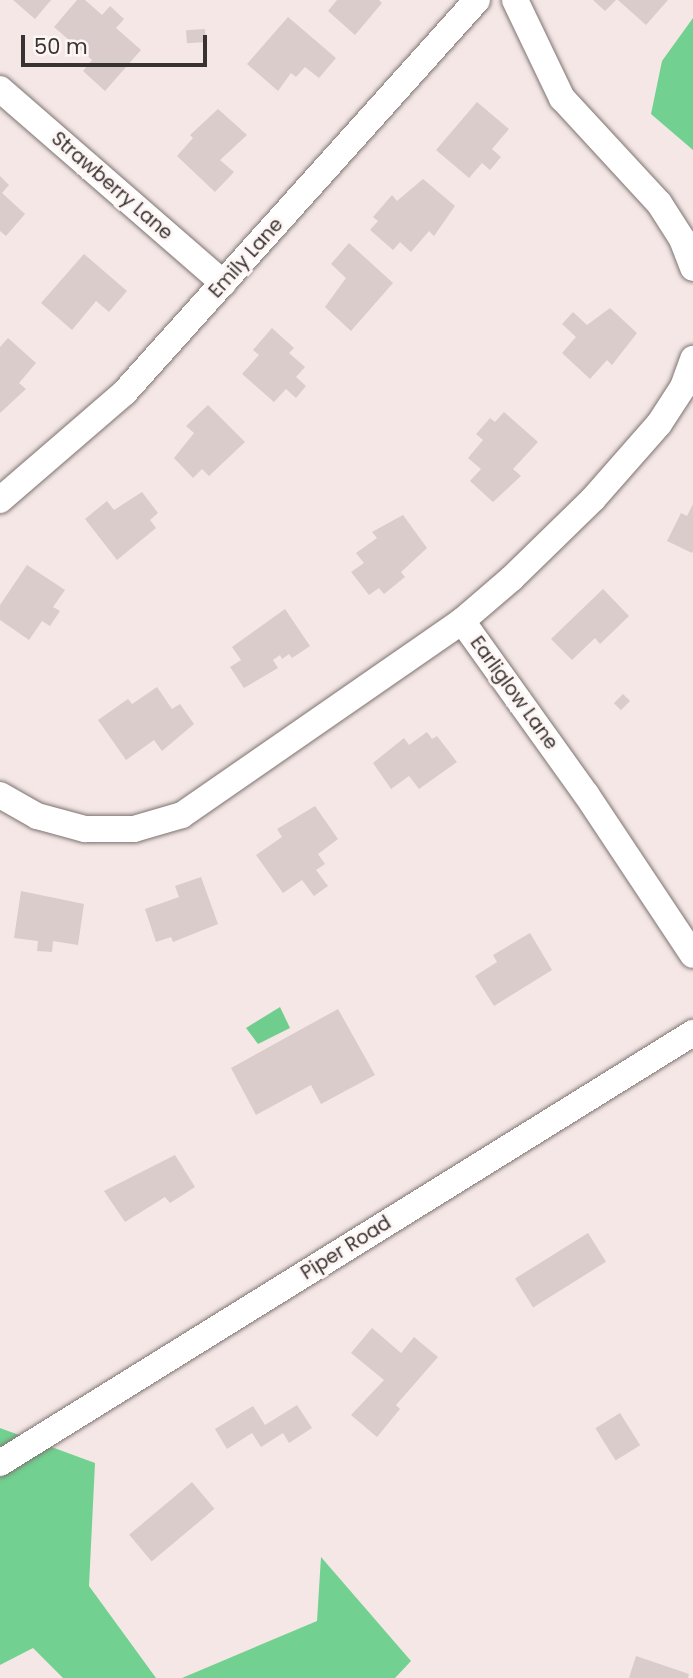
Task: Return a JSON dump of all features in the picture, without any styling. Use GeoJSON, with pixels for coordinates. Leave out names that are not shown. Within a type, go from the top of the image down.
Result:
{"type":"FeatureCollection","features":[{"type":"Feature","properties":{"kind":"street","name":"Emily Lane"},"geometry":{"type":"LineString","coordinates":[[0,500],[109,408],[477,0]]}},
{"type":"Feature","properties":{"kind":"street"},"geometry":{"type":"LineString","coordinates":[[515,0],[562,99],[659,203],[682,239],[693,268]]}},
{"type":"Feature","properties":{"kind":"street","name":"Strawberry Lane"},"geometry":{"type":"LineString","coordinates":[[0,89],[223,283]]}},
{"type":"Feature","properties":{"kind":"street","name":"Earliglow Lane"},"geometry":{"type":"LineString","coordinates":[[693,359],[672,406],[615,474],[544,548],[462,621],[586,794],[693,955]]}},
{"type":"Feature","properties":{"kind":"street"},"geometry":{"type":"LineString","coordinates":[[0,795],[37,816],[85,829],[134,828],[182,815],[462,621]]}},
{"type":"Feature","properties":{"kind":"street","name":"Piper Road"},"geometry":{"type":"LineString","coordinates":[[0,1463],[693,1033]]}},
{"type":"Feature","properties":{"kind":"shaded area"},"geometry":{"type":"Polygon","coordinates":[[[693,18],[693,150],[651,114],[662,61],[693,18]]]}},
{"type":"Feature","properties":{"kind":"shaded area"},"geometry":{"type":"Polygon","coordinates":[[[280,1007],[290,1028],[258,1044],[246,1028],[280,1007]]]}},
{"type":"Feature","properties":{"kind":"shaded area"},"geometry":{"type":"Polygon","coordinates":[[[0,1428],[95,1463],[89,1586],[156,1678],[63,1678],[33,1648],[0,1665],[0,1428]]]}},
{"type":"Feature","properties":{"kind":"shaded area"},"geometry":{"type":"Polygon","coordinates":[[[321,1557],[411,1661],[395,1678],[182,1678],[317,1621],[321,1557]]]}},
{"type":"Feature","properties":{"kind":"building"},"geometry":{"type":"Polygon","coordinates":[[[13,0],[51,0],[35,19],[13,0]]]}},
{"type":"Feature","properties":{"kind":"building"},"geometry":{"type":"Polygon","coordinates":[[[77,0],[85,0],[102,15],[110,6],[124,19],[116,28],[141,50],[105,91],[83,71],[92,60],[54,27],[77,0]]]}},
{"type":"Feature","properties":{"kind":"building"},"geometry":{"type":"Polygon","coordinates":[[[337,0],[379,0],[382,3],[355,35],[328,11],[337,0]]]}},
{"type":"Feature","properties":{"kind":"building"},"geometry":{"type":"Polygon","coordinates":[[[593,0],[616,0],[605,11],[593,0]]]}},
{"type":"Feature","properties":{"kind":"building"},"geometry":{"type":"Polygon","coordinates":[[[618,0],[668,0],[646,25],[618,0]]]}},
{"type":"Feature","properties":{"kind":"building"},"geometry":{"type":"Polygon","coordinates":[[[288,17],[336,58],[319,78],[305,67],[296,77],[291,73],[278,91],[247,64],[288,17]]]}},
{"type":"Feature","properties":{"kind":"building"},"geometry":{"type":"Polygon","coordinates":[[[205,29],[206,42],[187,43],[186,30],[205,29]]]}},
{"type":"Feature","properties":{"kind":"building"},"geometry":{"type":"Polygon","coordinates":[[[477,102],[509,129],[492,149],[501,157],[490,170],[482,163],[469,178],[436,150],[477,102]]]}},
{"type":"Feature","properties":{"kind":"building"},"geometry":{"type":"Polygon","coordinates":[[[218,109],[247,135],[220,160],[234,172],[215,192],[177,156],[193,138],[190,135],[218,109]]]}},
{"type":"Feature","properties":{"kind":"building"},"geometry":{"type":"Polygon","coordinates":[[[0,176],[9,185],[2,193],[25,214],[6,236],[0,231],[0,176]]]}},
{"type":"Feature","properties":{"kind":"building"},"geometry":{"type":"Polygon","coordinates":[[[423,179],[455,206],[434,236],[429,231],[411,252],[400,242],[393,250],[370,230],[378,221],[373,217],[392,195],[397,201],[423,179]]]}},
{"type":"Feature","properties":{"kind":"building"},"geometry":{"type":"Polygon","coordinates":[[[349,243],[393,283],[351,331],[325,307],[346,278],[331,264],[349,243]]]}},
{"type":"Feature","properties":{"kind":"building"},"geometry":{"type":"Polygon","coordinates":[[[84,254],[127,291],[109,312],[96,301],[72,330],[41,303],[84,254]]]}},
{"type":"Feature","properties":{"kind":"building"},"geometry":{"type":"Polygon","coordinates":[[[610,308],[637,333],[612,365],[607,360],[590,379],[562,353],[576,337],[562,324],[573,312],[587,325],[610,308]]]}},
{"type":"Feature","properties":{"kind":"building"},"geometry":{"type":"Polygon","coordinates":[[[272,328],[294,348],[289,353],[305,367],[296,377],[306,386],[296,398],[286,389],[274,402],[242,374],[259,355],[253,350],[272,328]]]}},
{"type":"Feature","properties":{"kind":"building"},"geometry":{"type":"Polygon","coordinates":[[[8,338],[36,363],[19,383],[26,389],[0,413],[0,347],[8,338]]]}},
{"type":"Feature","properties":{"kind":"building"},"geometry":{"type":"Polygon","coordinates":[[[208,405],[245,442],[209,476],[202,469],[193,478],[174,458],[194,433],[186,426],[208,405]]]}},
{"type":"Feature","properties":{"kind":"building"},"geometry":{"type":"Polygon","coordinates":[[[504,412],[538,442],[513,469],[521,476],[493,502],[470,481],[481,469],[468,458],[483,440],[476,434],[490,418],[495,422],[504,412]]]}},
{"type":"Feature","properties":{"kind":"building"},"geometry":{"type":"Polygon","coordinates":[[[142,492],[158,513],[150,520],[156,528],[117,560],[85,519],[107,501],[114,510],[142,492]]]}},
{"type":"Feature","properties":{"kind":"building"},"geometry":{"type":"Polygon","coordinates":[[[693,504],[692,553],[667,541],[681,513],[687,516],[693,504]]]}},
{"type":"Feature","properties":{"kind":"building"},"geometry":{"type":"Polygon","coordinates":[[[403,515],[427,548],[401,572],[405,577],[384,594],[379,588],[369,595],[351,572],[364,563],[356,553],[377,538],[372,532],[403,515]]]}},
{"type":"Feature","properties":{"kind":"building"},"geometry":{"type":"Polygon","coordinates":[[[27,565],[65,590],[53,607],[60,611],[50,626],[42,621],[29,640],[0,620],[0,605],[27,565]]]}},
{"type":"Feature","properties":{"kind":"building"},"geometry":{"type":"Polygon","coordinates":[[[603,589],[629,616],[600,644],[595,638],[572,660],[551,639],[603,589]]]}},
{"type":"Feature","properties":{"kind":"building"},"geometry":{"type":"Polygon","coordinates":[[[285,609],[310,646],[292,658],[289,654],[282,659],[280,655],[273,660],[278,668],[244,688],[230,667],[241,660],[232,647],[285,609]]]}},
{"type":"Feature","properties":{"kind":"building"},"geometry":{"type":"Polygon","coordinates":[[[157,687],[172,709],[180,704],[194,724],[162,751],[154,740],[126,760],[98,720],[128,699],[132,704],[157,687]]]}},
{"type":"Feature","properties":{"kind":"building"},"geometry":{"type":"Polygon","coordinates":[[[623,694],[630,701],[621,710],[614,703],[623,694]]]}},
{"type":"Feature","properties":{"kind":"building"},"geometry":{"type":"Polygon","coordinates":[[[427,732],[432,739],[437,736],[457,762],[419,789],[409,776],[391,789],[373,763],[404,738],[409,745],[427,732]]]}},
{"type":"Feature","properties":{"kind":"building"},"geometry":{"type":"Polygon","coordinates":[[[315,806],[338,839],[318,854],[325,864],[316,870],[328,886],[314,896],[302,880],[283,893],[256,855],[282,837],[277,829],[315,806]]]}},
{"type":"Feature","properties":{"kind":"building"},"geometry":{"type":"Polygon","coordinates":[[[201,877],[218,924],[173,942],[171,937],[156,942],[145,909],[179,897],[175,886],[201,877]]]}},
{"type":"Feature","properties":{"kind":"building"},"geometry":{"type":"Polygon","coordinates":[[[21,891],[84,904],[78,945],[53,941],[52,952],[37,951],[38,941],[14,938],[21,891]]]}},
{"type":"Feature","properties":{"kind":"building"},"geometry":{"type":"Polygon","coordinates":[[[530,933],[552,970],[494,1006],[475,976],[497,962],[493,955],[530,933]]]}},
{"type":"Feature","properties":{"kind":"building"},"geometry":{"type":"Polygon","coordinates":[[[338,1009],[375,1075],[321,1104],[311,1085],[256,1115],[231,1068],[338,1009]]]}},
{"type":"Feature","properties":{"kind":"building"},"geometry":{"type":"Polygon","coordinates":[[[175,1155],[195,1187],[170,1203],[165,1197],[125,1222],[104,1191],[175,1155]]]}},
{"type":"Feature","properties":{"kind":"building"},"geometry":{"type":"Polygon","coordinates":[[[588,1233],[606,1262],[533,1307],[515,1279],[588,1233]]]}},
{"type":"Feature","properties":{"kind":"building"},"geometry":{"type":"Polygon","coordinates":[[[372,1328],[401,1353],[414,1337],[438,1357],[396,1405],[400,1409],[377,1437],[351,1415],[384,1380],[351,1353],[372,1328]]]}},
{"type":"Feature","properties":{"kind":"building"},"geometry":{"type":"Polygon","coordinates":[[[297,1405],[312,1428],[289,1443],[283,1433],[261,1447],[252,1433],[227,1449],[215,1429],[253,1406],[265,1425],[297,1405]]]}},
{"type":"Feature","properties":{"kind":"building"},"geometry":{"type":"Polygon","coordinates":[[[620,1413],[640,1445],[616,1461],[595,1428],[620,1413]]]}},
{"type":"Feature","properties":{"kind":"building"},"geometry":{"type":"Polygon","coordinates":[[[192,1482],[214,1509],[152,1562],[129,1535],[192,1482]]]}},
{"type":"Feature","properties":{"kind":"building"},"geometry":{"type":"Polygon","coordinates":[[[636,1656],[689,1674],[688,1678],[629,1678],[636,1656]]]}}]}
